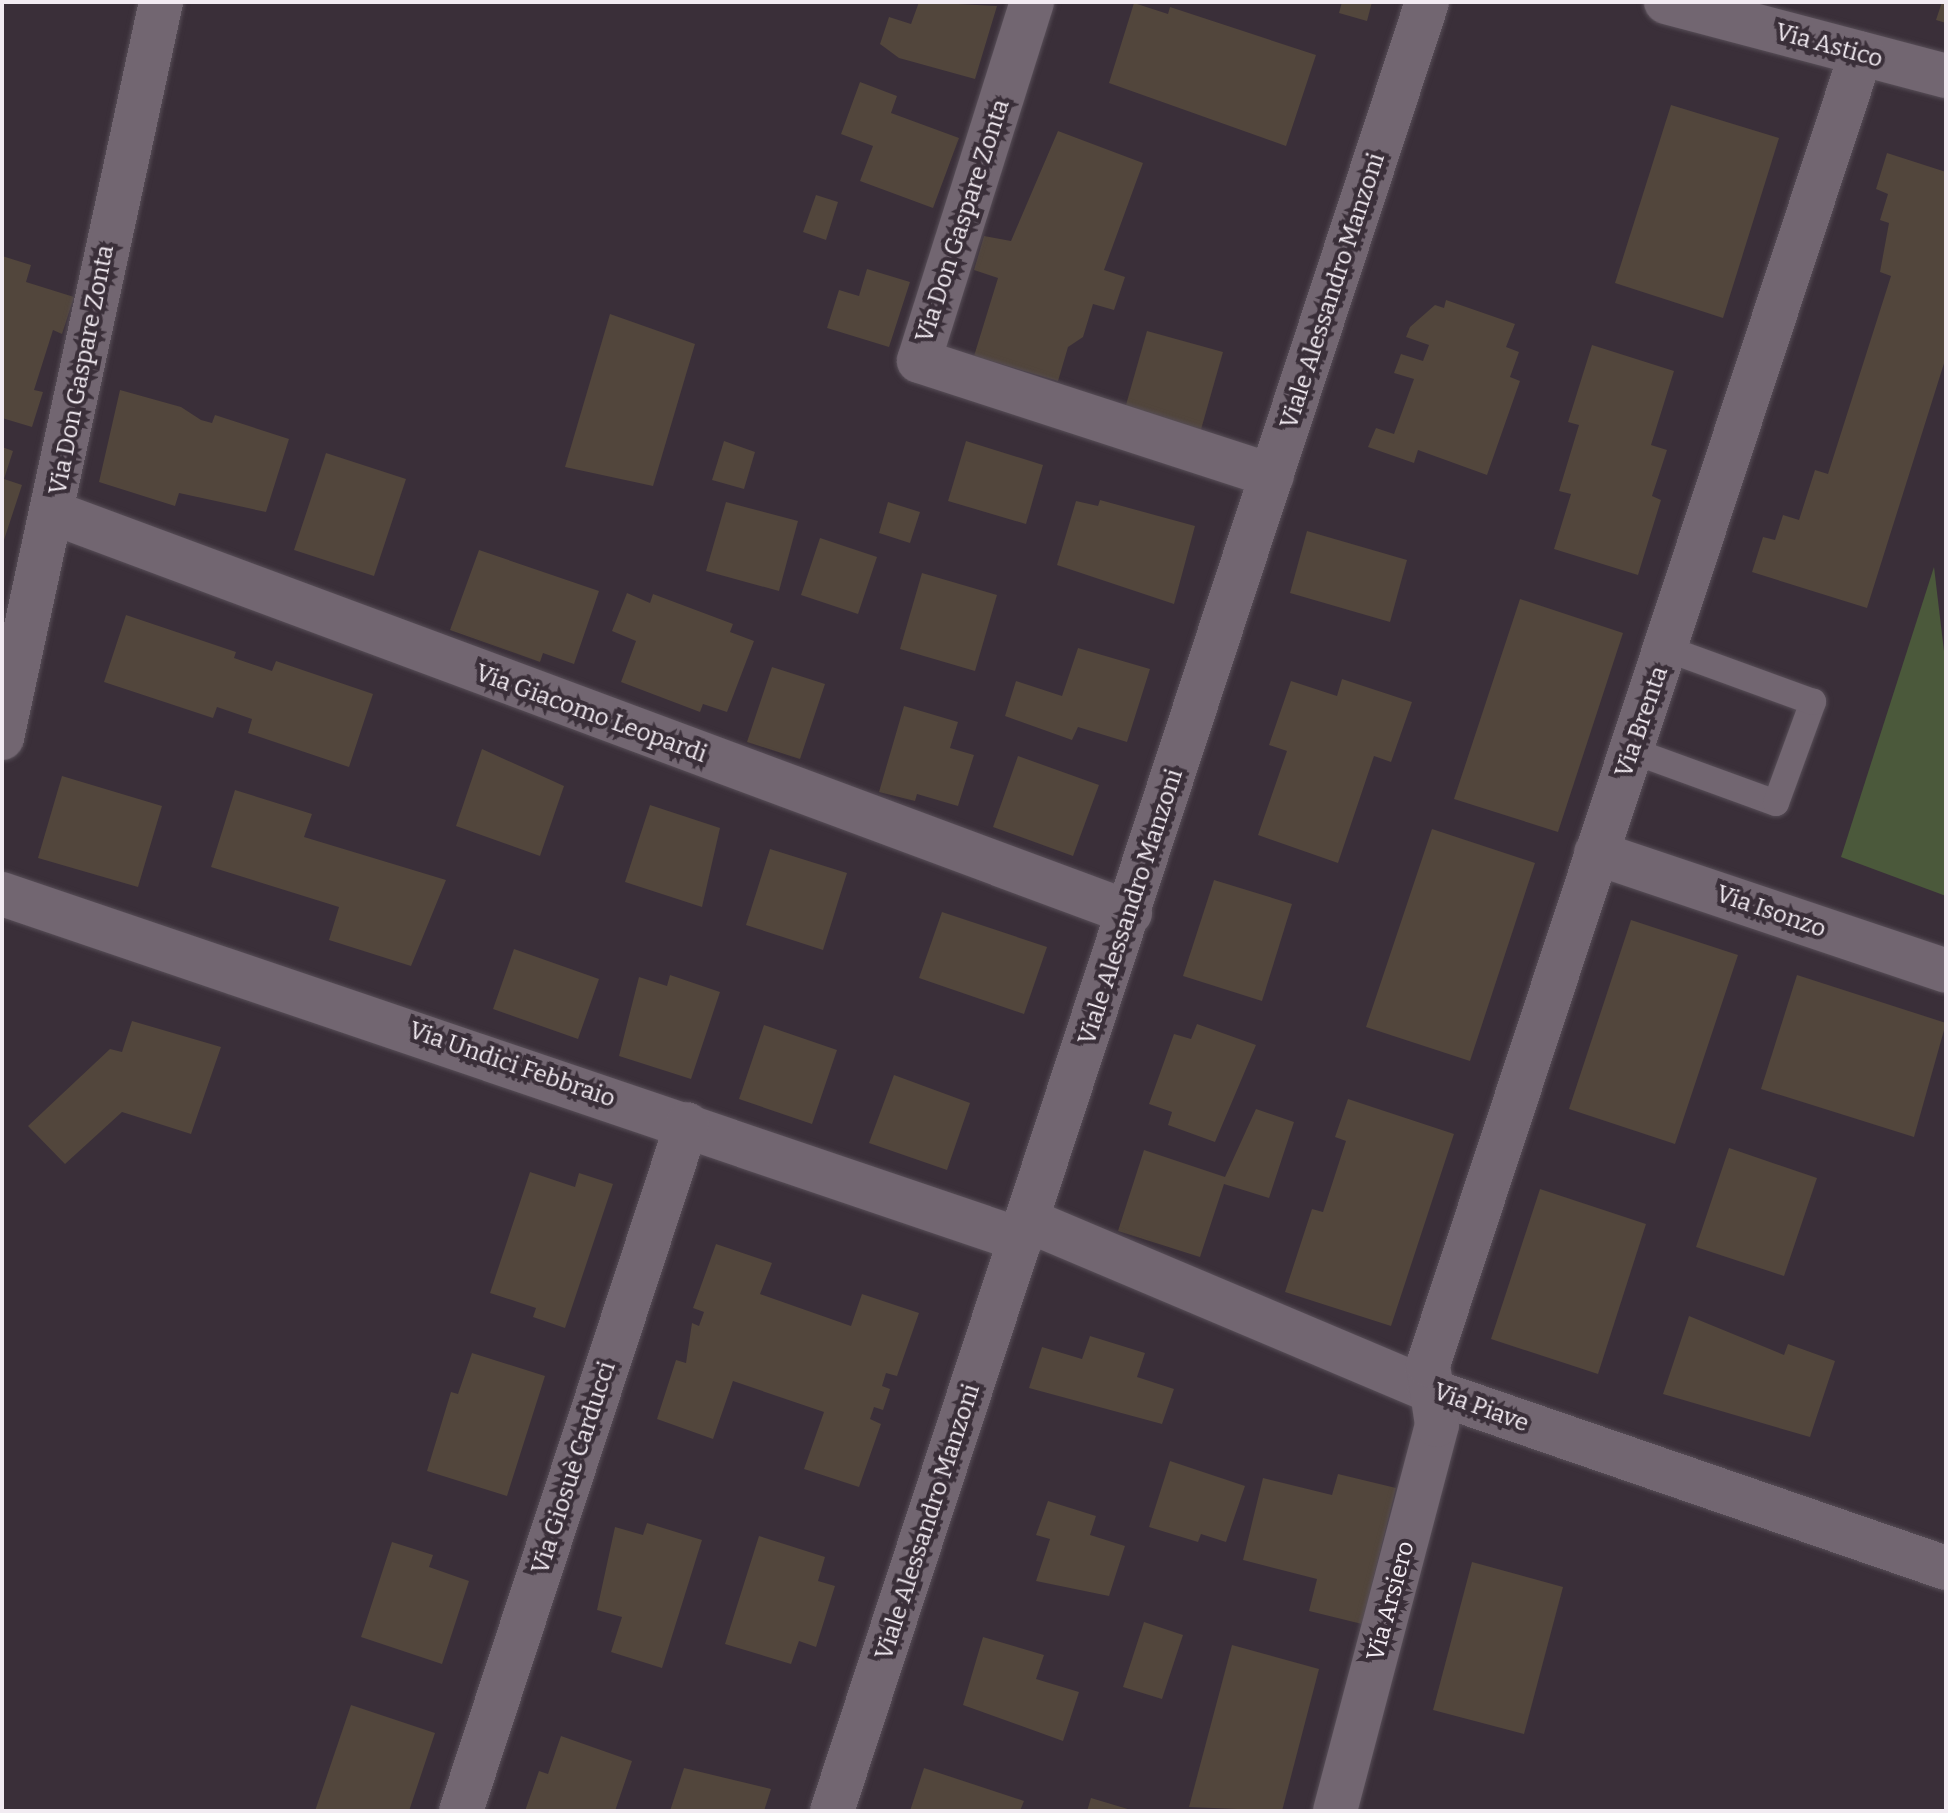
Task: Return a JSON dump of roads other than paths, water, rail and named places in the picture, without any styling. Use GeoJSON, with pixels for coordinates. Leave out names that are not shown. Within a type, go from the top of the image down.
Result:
{"type":"FeatureCollection","features":[{"type":"Feature","properties":{"kind":"street","name":"Via Don Gaspare Zonta"},"geometry":{"type":"LineString","coordinates":[[2,738],[54,513],[161,2]]}},
{"type":"Feature","properties":{"kind":"street","name":"Via Don Gaspare Zonta"},"geometry":{"type":"LineString","coordinates":[[1032,2],[919,361],[1272,476]]}},
{"type":"Feature","properties":{"kind":"street","name":"Viale Alessandro Manzoni"},"geometry":{"type":"LineString","coordinates":[[832,1811],[1130,913],[1427,2]]}},
{"type":"Feature","properties":{"kind":"street","name":"Via Astico"},"geometry":{"type":"LineString","coordinates":[[1666,2],[1946,76]]}},
{"type":"Feature","properties":{"kind":"street","name":"Via Brenta"},"geometry":{"type":"LineString","coordinates":[[1429,1390],[1428,1365],[1861,54]]}},
{"type":"Feature","properties":{"kind":"street","name":"Via Giacomo Leopardi"},"geometry":{"type":"LineString","coordinates":[[54,513],[1130,913]]}},
{"type":"Feature","properties":{"kind":"street","name":"Via Isonzo"},"geometry":{"type":"LineString","coordinates":[[1596,853],[1946,971]]}},
{"type":"Feature","properties":{"kind":"street","name":"Via Undici Febbraio"},"geometry":{"type":"LineString","coordinates":[[2,894],[687,1124],[1024,1230]]}},
{"type":"Feature","properties":{"kind":"street","name":"Via Giosuè Carducci"},"geometry":{"type":"LineString","coordinates":[[461,1811],[687,1124]]}},
{"type":"Feature","properties":{"kind":"street","name":"Via Piave"},"geometry":{"type":"LineString","coordinates":[[1024,1230],[1429,1390],[1946,1568]]}},
{"type":"Feature","properties":{"kind":"street","name":"Via Arsiero"},"geometry":{"type":"LineString","coordinates":[[1335,1811],[1437,1425],[1429,1390]]}},
{"type":"Feature","properties":{"kind":"lane"},"geometry":{"type":"LineString","coordinates":[[1633,751],[1776,803],[1813,702],[1667,649]]}}]}
